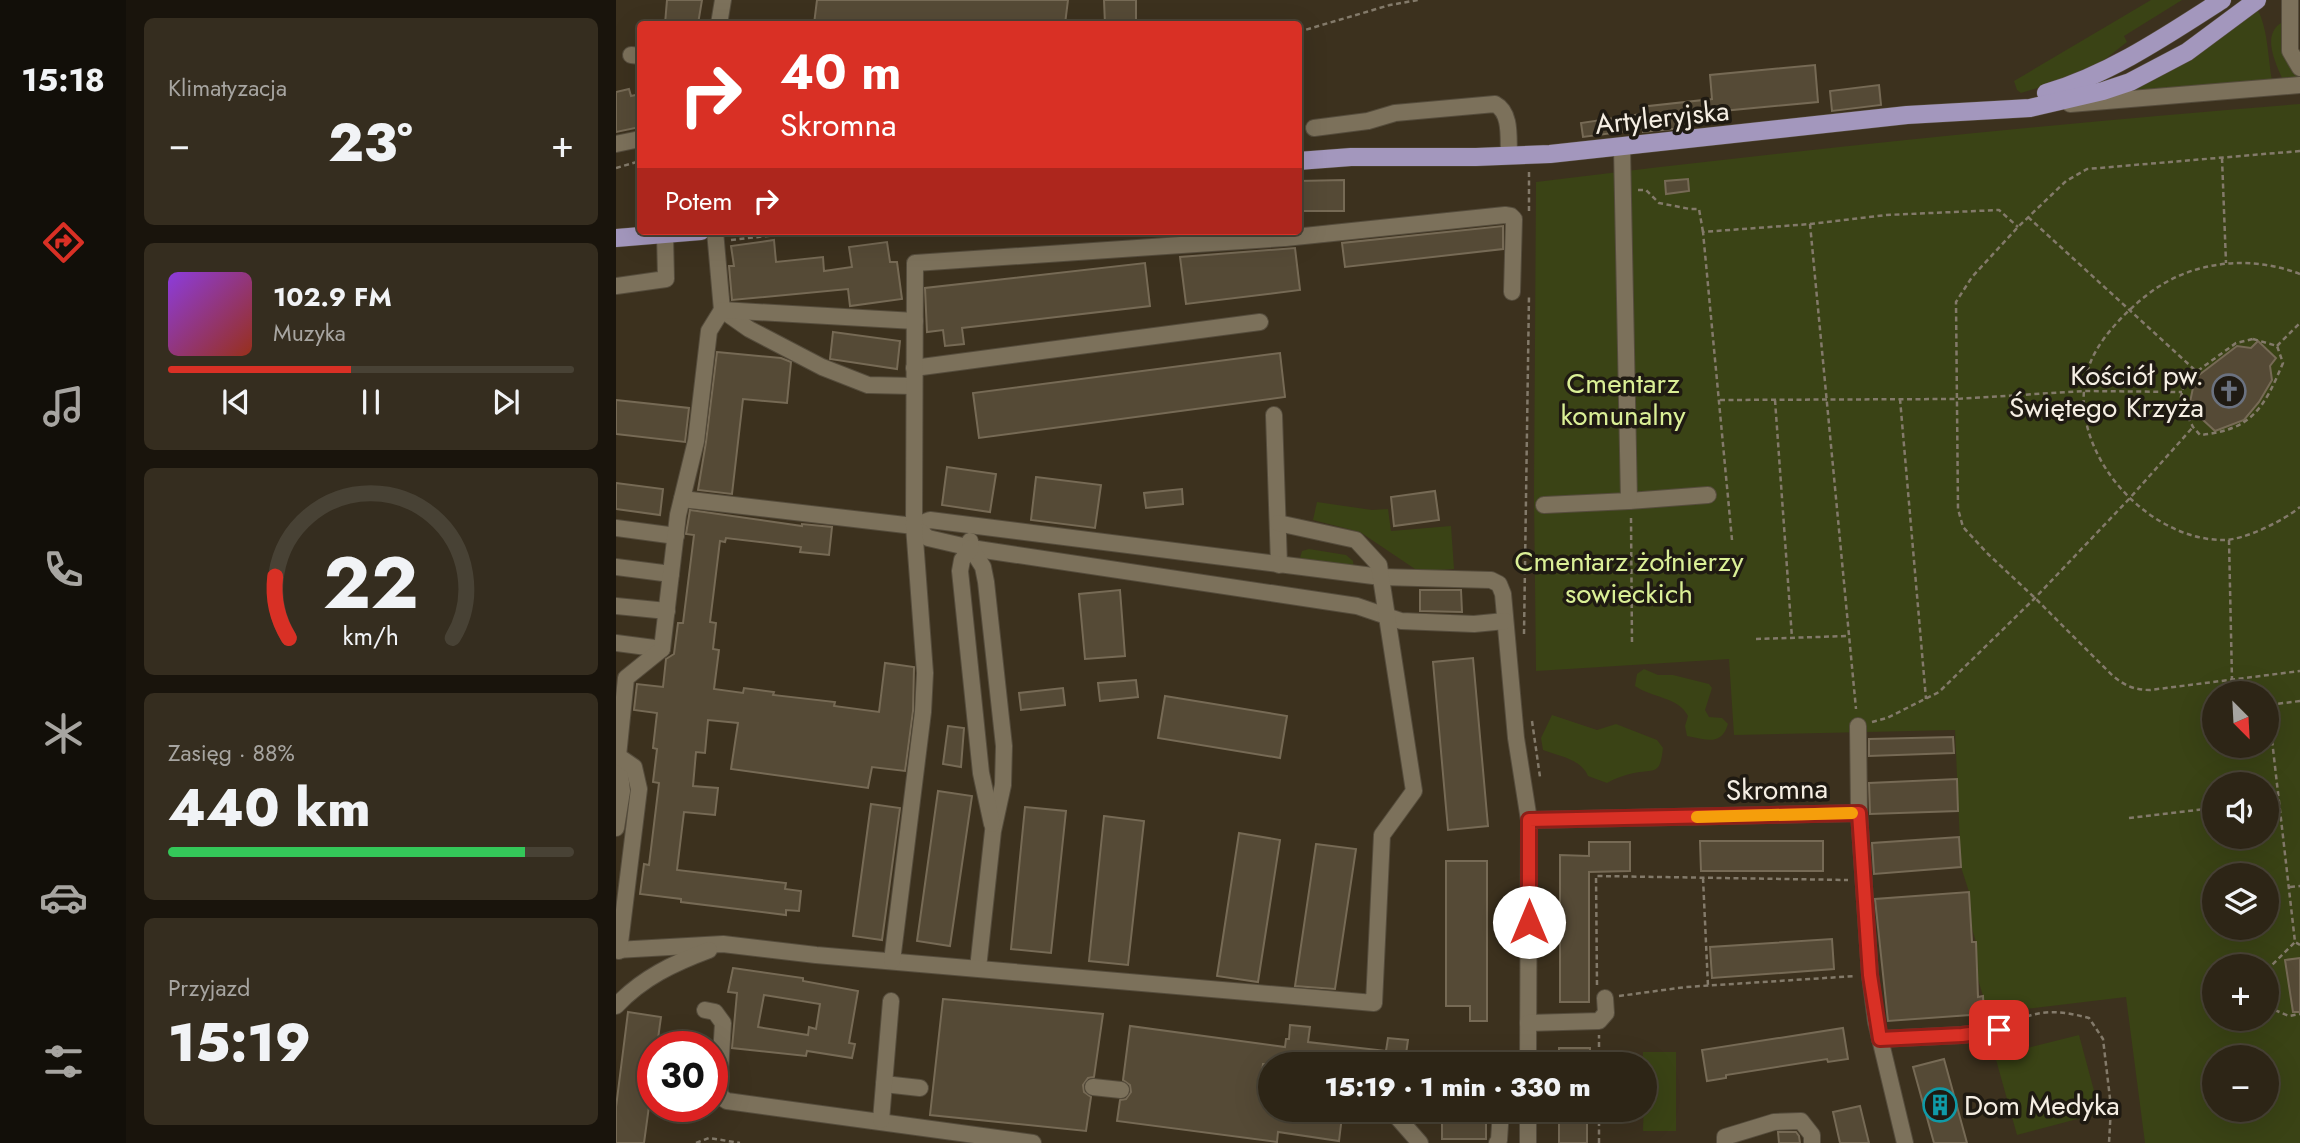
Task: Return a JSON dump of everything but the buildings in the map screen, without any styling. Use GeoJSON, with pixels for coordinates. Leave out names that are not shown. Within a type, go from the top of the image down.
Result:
{"type":"FeatureCollection","features":[{"type":"Feature","properties":{"kind":"main road"},"geometry":{"type":"LineString","coordinates":[[1974,110],[2067,87],[2099,74],[2123,62],[2221,0]]}},
{"type":"Feature","properties":{"kind":"main road","name":"Artyleryjska"},"geometry":{"type":"LineString","coordinates":[[1302,162],[1376,157],[1509,156],[1622,148],[1849,121],[2030,108],[2130,82],[2187,52],[2257,0]]}},
{"type":"Feature","properties":{"kind":"main road"},"geometry":{"type":"LineString","coordinates":[[616,238],[665,235]]}},
{"type":"Feature","properties":{"kind":"street"},"geometry":{"type":"LineString","coordinates":[[720,21],[723,0]]}},
{"type":"Feature","properties":{"kind":"street"},"geometry":{"type":"LineString","coordinates":[[2290,0],[2290,51],[2300,68]]}},
{"type":"Feature","properties":{"kind":"street"},"geometry":{"type":"LineString","coordinates":[[2030,108],[2300,85]]}},
{"type":"Feature","properties":{"kind":"street"},"geometry":{"type":"LineString","coordinates":[[1314,128],[1368,121],[1395,113],[1495,104],[1503,108],[1506,115],[1509,156]]}},
{"type":"Feature","properties":{"kind":"street"},"geometry":{"type":"LineString","coordinates":[[616,144],[637,140]]}},
{"type":"Feature","properties":{"kind":"street"},"geometry":{"type":"LineString","coordinates":[[1622,148],[1632,501]]}},
{"type":"Feature","properties":{"kind":"street"},"geometry":{"type":"LineString","coordinates":[[892,961],[923,712],[925,673],[914,526],[915,263],[1284,238],[1505,215],[1514,219],[1512,292]]}},
{"type":"Feature","properties":{"kind":"street"},"geometry":{"type":"LineString","coordinates":[[616,286],[666,279],[665,235]]}},
{"type":"Feature","properties":{"kind":"street"},"geometry":{"type":"LineString","coordinates":[[616,828],[622,791],[617,756],[621,685],[662,649],[682,499],[696,441],[709,331],[722,310],[715,235]]}},
{"type":"Feature","properties":{"kind":"street"},"geometry":{"type":"LineString","coordinates":[[722,310],[915,321]]}},
{"type":"Feature","properties":{"kind":"street"},"geometry":{"type":"LineString","coordinates":[[722,310],[749,329],[822,367],[868,385],[914,386]]}},
{"type":"Feature","properties":{"kind":"street"},"geometry":{"type":"LineString","coordinates":[[914,368],[1260,322]]}},
{"type":"Feature","properties":{"kind":"street"},"geometry":{"type":"LineString","coordinates":[[1274,415],[1279,565]]}},
{"type":"Feature","properties":{"kind":"street"},"geometry":{"type":"LineString","coordinates":[[1544,505],[1708,495]]}},
{"type":"Feature","properties":{"kind":"street"},"geometry":{"type":"LineString","coordinates":[[682,499],[914,526],[930,520],[1381,577],[1491,580],[1499,584],[1503,594],[1516,738],[1529,820],[1528,1052]]}},
{"type":"Feature","properties":{"kind":"street"},"geometry":{"type":"LineString","coordinates":[[617,756],[634,767],[639,789],[617,950],[723,944],[1374,1003],[1382,835],[1414,791],[1379,565],[1356,540],[1278,523]]}},
{"type":"Feature","properties":{"kind":"street"},"geometry":{"type":"LineString","coordinates":[[970,525],[971,548],[985,575],[1004,746],[1003,785],[993,831],[978,968]]}},
{"type":"Feature","properties":{"kind":"street"},"geometry":{"type":"LineString","coordinates":[[914,526],[928,538],[971,548],[1357,606],[1401,621],[1474,624],[1505,621]]}},
{"type":"Feature","properties":{"kind":"street"},"geometry":{"type":"LineString","coordinates":[[616,528],[676,536]]}},
{"type":"Feature","properties":{"kind":"street"},"geometry":{"type":"LineString","coordinates":[[971,548],[962,560],[960,571],[981,773],[993,831]]}},
{"type":"Feature","properties":{"kind":"street"},"geometry":{"type":"LineString","coordinates":[[616,567],[671,573]]}},
{"type":"Feature","properties":{"kind":"street"},"geometry":{"type":"LineString","coordinates":[[616,606],[667,611]]}},
{"type":"Feature","properties":{"kind":"street"},"geometry":{"type":"LineString","coordinates":[[616,643],[662,649]]}},
{"type":"Feature","properties":{"kind":"street"},"geometry":{"type":"LineString","coordinates":[[1858,726],[1859,813]]}},
{"type":"Feature","properties":{"kind":"street","name":"Skromna"},"geometry":{"type":"LineString","coordinates":[[1529,820],[1859,813],[1870,975],[1880,1039],[1905,1143]]}},
{"type":"Feature","properties":{"kind":"street"},"geometry":{"type":"LineString","coordinates":[[616,1006],[632,989],[671,964],[723,944]]}},
{"type":"Feature","properties":{"kind":"street"},"geometry":{"type":"LineString","coordinates":[[1528,1023],[1599,1021],[1605,1013],[1605,998]]}},
{"type":"Feature","properties":{"kind":"street"},"geometry":{"type":"LineString","coordinates":[[881,1121],[891,1001]]}},
{"type":"Feature","properties":{"kind":"street"},"geometry":{"type":"LineString","coordinates":[[705,1010],[715,1012],[723,1023],[719,1088],[721,1097],[727,1101],[1034,1143]]}},
{"type":"Feature","properties":{"kind":"street"},"geometry":{"type":"LineString","coordinates":[[1880,1039],[1962,1035],[1999,1030]]}},
{"type":"Feature","properties":{"kind":"street"},"geometry":{"type":"LineString","coordinates":[[884,1084],[920,1088]]}},
{"type":"Feature","properties":{"kind":"street"},"geometry":{"type":"LineString","coordinates":[[1093,1087],[1121,1090]]}},
{"type":"Feature","properties":{"kind":"street"},"geometry":{"type":"LineString","coordinates":[[1725,1143],[1725,1137],[1774,1122],[1801,1121],[1812,1135],[1812,1143]]}},
{"type":"Feature","properties":{"kind":"street"},"geometry":{"type":"LineString","coordinates":[[1402,1122],[1420,1143]]}},
{"type":"Feature","properties":{"kind":"street"},"geometry":{"type":"LineString","coordinates":[[1497,1143],[1500,1122]]}},
{"type":"Feature","properties":{"kind":"street"},"geometry":{"type":"LineString","coordinates":[[1528,1122],[1528,1143]]}},
{"type":"Feature","properties":{"kind":"path"},"geometry":{"type":"LineString","coordinates":[[1302,31],[1418,0]]}},
{"type":"Feature","properties":{"kind":"path"},"geometry":{"type":"LineString","coordinates":[[2300,150],[2087,169],[2066,181],[2018,227],[1972,277],[1956,302],[1958,509],[1963,527],[1988,554],[2126,686],[2150,690],[2300,671]]}},
{"type":"Feature","properties":{"kind":"path"},"geometry":{"type":"LineString","coordinates":[[2222,158],[2227,263]]}},
{"type":"Feature","properties":{"kind":"path"},"geometry":{"type":"LineString","coordinates":[[616,168],[637,162]]}},
{"type":"Feature","properties":{"kind":"path"},"geometry":{"type":"LineString","coordinates":[[1528,172],[1529,212]]}},
{"type":"Feature","properties":{"kind":"path"},"geometry":{"type":"LineString","coordinates":[[1625,190],[1646,190],[1659,203],[1699,209],[1732,540]]}},
{"type":"Feature","properties":{"kind":"path"},"geometry":{"type":"LineString","coordinates":[[1703,232],[1886,215],[1999,210],[2018,227]]}},
{"type":"Feature","properties":{"kind":"path"},"geometry":{"type":"LineString","coordinates":[[2028,217],[2196,371]]}},
{"type":"Feature","properties":{"kind":"path"},"geometry":{"type":"LineString","coordinates":[[1810,224],[1858,726],[1887,718],[1939,692],[2035,598],[2129,499],[2193,426]]}},
{"type":"Feature","properties":{"kind":"path"},"geometry":{"type":"LineString","coordinates":[[2300,274],[2251,263],[2227,263],[2177,275],[2142,298],[2114,326],[2091,361],[2084,391],[2090,436],[2104,468],[2129,499],[2182,533],[2229,539],[2258,531],[2287,518],[2300,507]]}},
{"type":"Feature","properties":{"kind":"path"},"geometry":{"type":"LineString","coordinates":[[1524,643],[1529,291]]}},
{"type":"Feature","properties":{"kind":"path"},"geometry":{"type":"LineString","coordinates":[[2277,346],[2300,323]]}},
{"type":"Feature","properties":{"kind":"path"},"geometry":{"type":"LineString","coordinates":[[2253,339],[2277,346],[2283,363],[2271,393],[2252,418],[2225,433],[2200,435],[2180,401],[2185,380],[2236,343],[2253,339]]}},
{"type":"Feature","properties":{"kind":"path"},"geometry":{"type":"LineString","coordinates":[[1719,400],[1956,399],[2084,391],[2182,392]]}},
{"type":"Feature","properties":{"kind":"path"},"geometry":{"type":"LineString","coordinates":[[1900,399],[1926,699]]}},
{"type":"Feature","properties":{"kind":"path"},"geometry":{"type":"LineString","coordinates":[[1775,400],[1793,638]]}},
{"type":"Feature","properties":{"kind":"path"},"geometry":{"type":"LineString","coordinates":[[1632,501],[1636,512],[1631,517],[1632,644]]}},
{"type":"Feature","properties":{"kind":"path"},"geometry":{"type":"LineString","coordinates":[[2229,539],[2232,680]]}},
{"type":"Feature","properties":{"kind":"path"},"geometry":{"type":"LineString","coordinates":[[1756,639],[1848,636]]}},
{"type":"Feature","properties":{"kind":"path"},"geometry":{"type":"LineString","coordinates":[[2276,772],[2268,705],[2300,701]]}},
{"type":"Feature","properties":{"kind":"path"},"geometry":{"type":"LineString","coordinates":[[1530,710],[1540,787]]}},
{"type":"Feature","properties":{"kind":"path"},"geometry":{"type":"LineString","coordinates":[[2279,799],[2295,942],[2279,959]]}},
{"type":"Feature","properties":{"kind":"path"},"geometry":{"type":"LineString","coordinates":[[2129,818],[2202,809]]}},
{"type":"Feature","properties":{"kind":"path"},"geometry":{"type":"LineString","coordinates":[[1863,880],[1596,876],[1597,998],[1708,986],[1870,975]]}},
{"type":"Feature","properties":{"kind":"path"},"geometry":{"type":"LineString","coordinates":[[1703,878],[1708,986]]}},
{"type":"Feature","properties":{"kind":"path"},"geometry":{"type":"LineString","coordinates":[[2290,887],[2300,886]]}},
{"type":"Feature","properties":{"kind":"path"},"geometry":{"type":"LineString","coordinates":[[2295,942],[2300,945]]}},
{"type":"Feature","properties":{"kind":"path"},"geometry":{"type":"LineString","coordinates":[[1999,1030],[2029,1015],[2049,1012],[2059,1011],[2088,1018],[2103,1039],[2110,1107],[2109,1143]]}},
{"type":"Feature","properties":{"kind":"path"},"geometry":{"type":"LineString","coordinates":[[2279,1012],[2289,1016],[2300,1014]]}},
{"type":"Feature","properties":{"kind":"path"},"geometry":{"type":"LineString","coordinates":[[1599,1021],[1599,1052]]}},
{"type":"Feature","properties":{"kind":"path"},"geometry":{"type":"LineString","coordinates":[[1599,1122],[1599,1143]]}},
{"type":"Feature","properties":{"kind":"path"},"geometry":{"type":"LineString","coordinates":[[696,1143],[709,1138],[740,1143]]}},
{"type":"Feature","properties":{"kind":"green space"},"geometry":{"type":"Polygon","coordinates":[[[2151,0],[2182,0],[2124,36],[2127,42],[2099,64],[2057,82],[2021,93],[2017,90],[2014,81],[2151,0]]]}},
{"type":"Feature","properties":{"kind":"green space"},"geometry":{"type":"Polygon","coordinates":[[[2257,9],[2266,34],[2272,80],[2127,91],[2257,9]]]}},
{"type":"Feature","properties":{"kind":"green space"},"geometry":{"type":"Polygon","coordinates":[[[2281,23],[2283,53],[2297,77],[2282,78],[2274,57],[2272,34],[2281,23]]]}},
{"type":"Feature","properties":{"kind":"green space"},"geometry":{"type":"Polygon","coordinates":[[[2300,104],[2300,1143],[2145,1143],[2126,997],[1984,1014],[1983,996],[1977,976],[1976,942],[1970,922],[1969,892],[1961,867],[1955,730],[1734,735],[1729,659],[1536,671],[1536,182],[2109,120],[2300,104]]]}},
{"type":"Feature","properties":{"kind":"green space"},"geometry":{"type":"Polygon","coordinates":[[[1317,502],[1372,510],[1388,509],[1391,531],[1451,526],[1454,569],[1418,571],[1360,532],[1313,520],[1317,502]]]}},
{"type":"Feature","properties":{"kind":"green space"},"geometry":{"type":"Polygon","coordinates":[[[1309,549],[1346,555],[1353,561],[1354,569],[1305,565],[1300,558],[1302,551],[1309,549]]]}},
{"type":"Feature","properties":{"kind":"green space"},"geometry":{"type":"Polygon","coordinates":[[[1644,669],[1658,675],[1673,675],[1709,684],[1712,688],[1705,710],[1709,717],[1722,718],[1728,724],[1721,736],[1706,740],[1687,736],[1685,726],[1688,716],[1684,710],[1672,701],[1635,686],[1637,674],[1644,669]]]}},
{"type":"Feature","properties":{"kind":"green space"},"geometry":{"type":"Polygon","coordinates":[[[1552,715],[1597,730],[1616,724],[1657,740],[1663,748],[1660,763],[1656,769],[1627,775],[1607,783],[1588,776],[1575,762],[1543,750],[1541,738],[1552,715]]]}},
{"type":"Feature","properties":{"kind":"green space"},"geometry":{"type":"Polygon","coordinates":[[[2079,1035],[2100,1113],[2017,1135],[1995,1056],[2079,1035]]]}},
{"type":"Feature","properties":{"kind":"green space"},"geometry":{"type":"Polygon","coordinates":[[[1657,1052],[1676,1052],[1676,1131],[1643,1131],[1643,1122],[1657,1122],[1657,1052]]]}},
{"type":"Feature","properties":{"kind":"slow traffic"},"geometry":{"type":"LineString","coordinates":[[1697,817],[1852,813]]}},
{"type":"Feature","properties":{"kind":"place","name":"Kościół pw. Świętego Krzyża"},"geometry":{"type":"Point","coordinates":[2229,391]}},
{"type":"Feature","properties":{"kind":"place","name":"Dom Medyka"},"geometry":{"type":"Point","coordinates":[1940,1105]}},
{"type":"Feature","properties":{"kind":"route"},"geometry":{"type":"LineString","coordinates":[[1529,922],[1529,820],[1859,813],[1870,975],[1880,1039],[1962,1035],[1999,1030]]}},
{"type":"Feature","properties":{"kind":"park label","name":"Cmentarz komunalny"},"geometry":{"type":"Point","coordinates":[1623,399]}},
{"type":"Feature","properties":{"kind":"park label","name":"Cmentarz żołnierzy sowieckich"},"geometry":{"type":"Point","coordinates":[1629,577]}}]}
